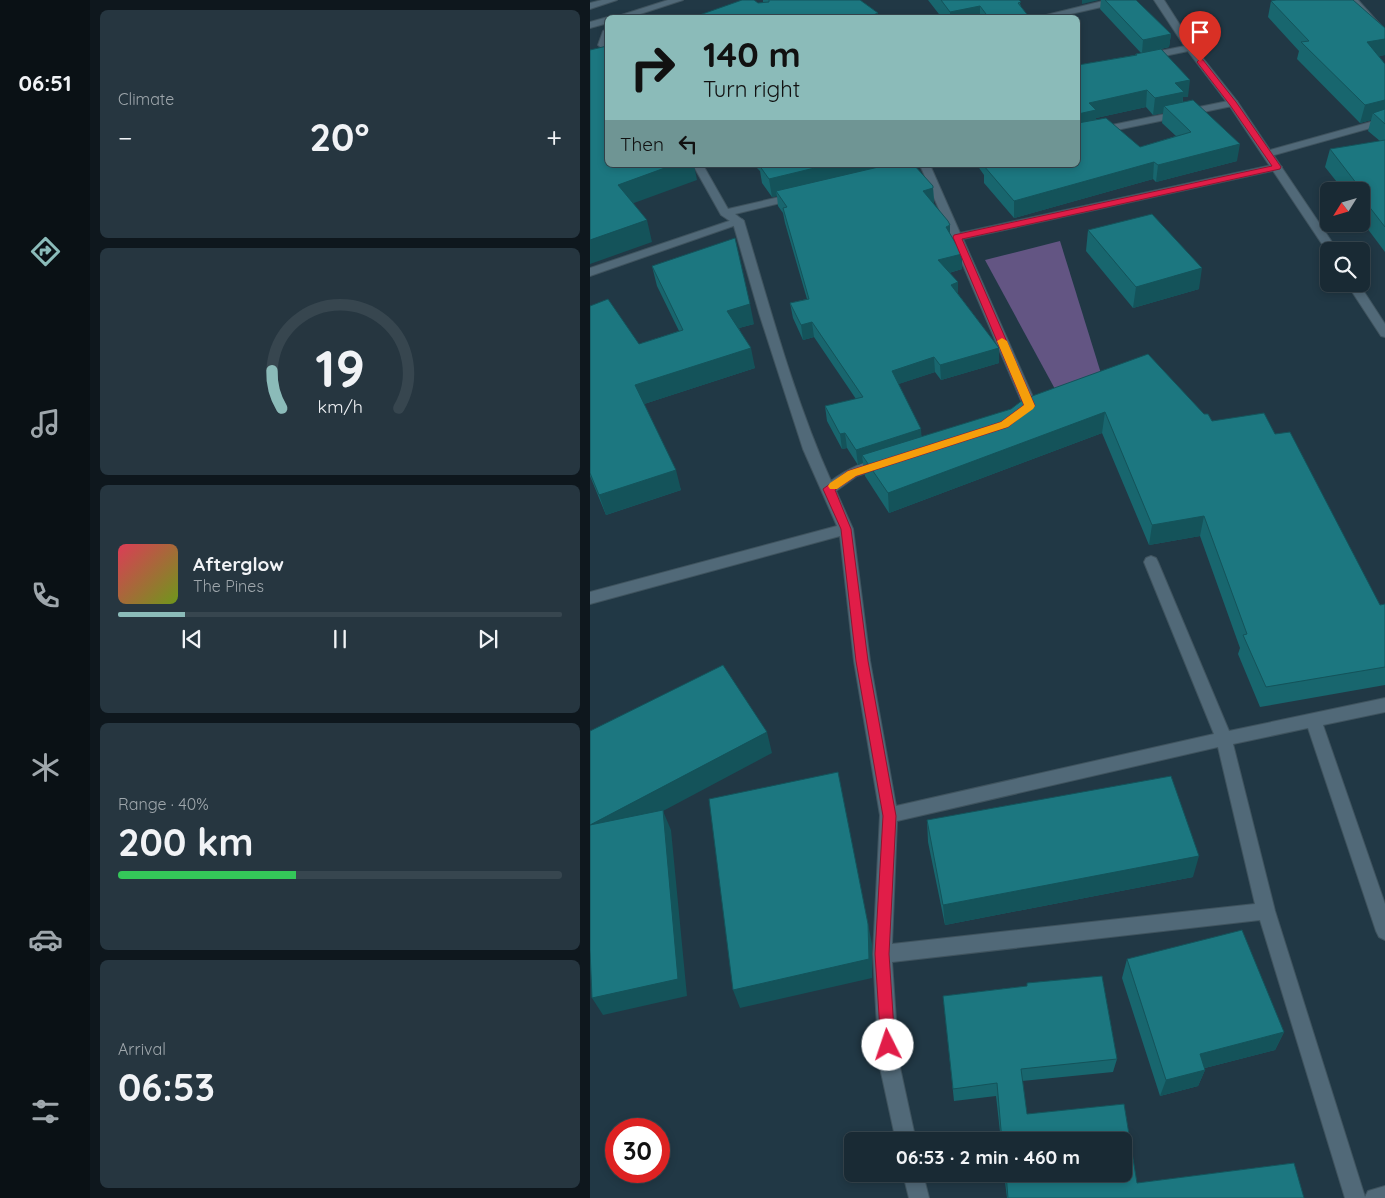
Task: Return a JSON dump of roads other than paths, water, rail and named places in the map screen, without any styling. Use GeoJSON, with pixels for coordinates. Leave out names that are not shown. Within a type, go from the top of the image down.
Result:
{"type":"FeatureCollection","features":[{"type":"Feature","properties":{"kind":"street"},"geometry":{"type":"LineString","coordinates":[[590,6],[612,0]]}},
{"type":"Feature","properties":{"kind":"street"},"geometry":{"type":"LineString","coordinates":[[626,15],[678,0]]}},
{"type":"Feature","properties":{"kind":"street"},"geometry":{"type":"LineString","coordinates":[[1052,15],[1119,0]]}},
{"type":"Feature","properties":{"kind":"street"},"geometry":{"type":"LineString","coordinates":[[1159,0],[1190,48],[1233,103],[1326,242]]}},
{"type":"Feature","properties":{"kind":"street"},"geometry":{"type":"LineString","coordinates":[[1353,0],[1385,36]]}},
{"type":"Feature","properties":{"kind":"street"},"geometry":{"type":"LineString","coordinates":[[590,25],[605,21]]}},
{"type":"Feature","properties":{"kind":"street"},"geometry":{"type":"LineString","coordinates":[[1134,59],[1190,48]]}},
{"type":"Feature","properties":{"kind":"street"},"geometry":{"type":"LineString","coordinates":[[1080,135],[1233,103]]}},
{"type":"Feature","properties":{"kind":"street"},"geometry":{"type":"LineString","coordinates":[[1267,154],[1385,121]]}},
{"type":"Feature","properties":{"kind":"street"},"geometry":{"type":"LineString","coordinates":[[699,167],[732,217],[807,440],[846,529],[862,661],[889,816],[882,954],[889,1063],[904,1132]]}},
{"type":"Feature","properties":{"kind":"street"},"geometry":{"type":"LineString","coordinates":[[923,167],[957,237],[1030,406],[1011,420]]}},
{"type":"Feature","properties":{"kind":"street"},"geometry":{"type":"LineString","coordinates":[[957,237],[1277,167]]}},
{"type":"Feature","properties":{"kind":"street"},"geometry":{"type":"LineString","coordinates":[[590,272],[732,217],[811,193]]}},
{"type":"Feature","properties":{"kind":"street"},"geometry":{"type":"LineString","coordinates":[[1358,292],[1385,333]]}},
{"type":"Feature","properties":{"kind":"street"},"geometry":{"type":"LineString","coordinates":[[829,489],[852,473],[897,459]]}},
{"type":"Feature","properties":{"kind":"street"},"geometry":{"type":"LineString","coordinates":[[590,598],[846,529]]}},
{"type":"Feature","properties":{"kind":"street"},"geometry":{"type":"LineString","coordinates":[[1151,562],[1224,739],[1266,911],[1355,1198]]}},
{"type":"Feature","properties":{"kind":"street"},"geometry":{"type":"LineString","coordinates":[[889,816],[1224,739],[1385,705]]}},
{"type":"Feature","properties":{"kind":"street"},"geometry":{"type":"LineString","coordinates":[[1314,721],[1385,932]]}},
{"type":"Feature","properties":{"kind":"street"},"geometry":{"type":"LineString","coordinates":[[882,954],[1266,911]]}},
{"type":"Feature","properties":{"kind":"street"},"geometry":{"type":"LineString","coordinates":[[915,1182],[919,1198]]}},
{"type":"Feature","properties":{"kind":"street"},"geometry":{"type":"LineString","coordinates":[[1375,1198],[1385,1196]]}}]}
